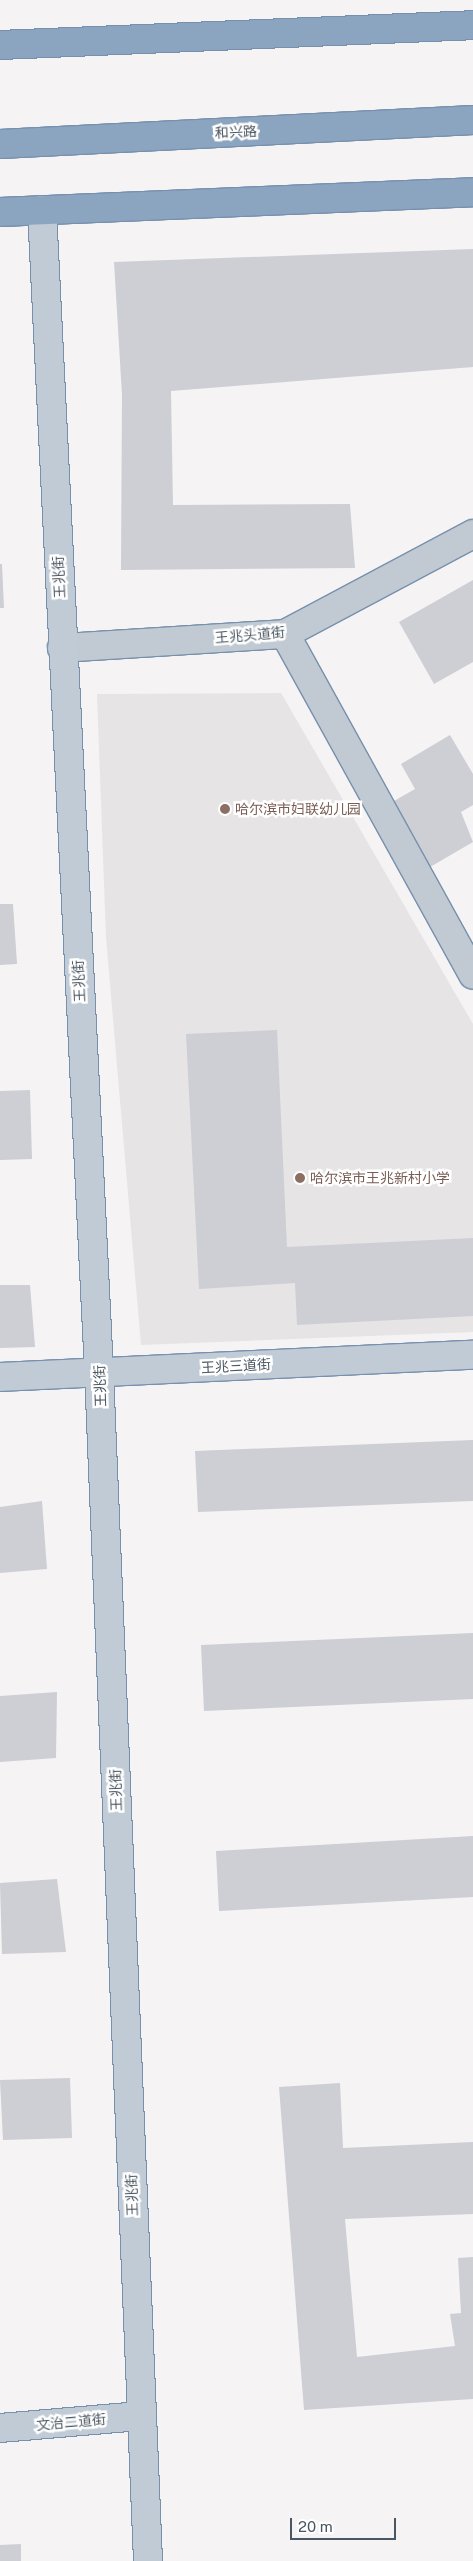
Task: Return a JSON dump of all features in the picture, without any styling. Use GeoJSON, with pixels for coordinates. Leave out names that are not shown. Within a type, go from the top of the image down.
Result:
{"type":"FeatureCollection","features":[{"type":"Feature","properties":{"kind":"highway"},"geometry":{"type":"LineString","coordinates":[[0,45],[473,25]]}},
{"type":"Feature","properties":{"kind":"highway","name":"和兴路"},"geometry":{"type":"LineString","coordinates":[[0,144],[473,120]]}},
{"type":"Feature","properties":{"kind":"highway"},"geometry":{"type":"LineString","coordinates":[[0,212],[473,192]]}},
{"type":"Feature","properties":{"kind":"main road","name":"王兆街"},"geometry":{"type":"LineString","coordinates":[[42,210],[99,1372],[148,2561]]}},
{"type":"Feature","properties":{"kind":"main road","name":"王兆三道街"},"geometry":{"type":"LineString","coordinates":[[0,1377],[473,1355]]}},
{"type":"Feature","properties":{"kind":"main road","name":"文治二道街"},"geometry":{"type":"LineString","coordinates":[[0,2428],[141,2416]]}},
{"type":"Feature","properties":{"kind":"street","name":"王兆头道街"},"geometry":{"type":"LineString","coordinates":[[62,648],[285,634],[473,534]]}},
{"type":"Feature","properties":{"kind":"street"},"geometry":{"type":"LineString","coordinates":[[285,634],[473,974]]}},
{"type":"Feature","properties":{"kind":"shaded area","name":"哈尔滨市王兆新村小学"},"geometry":{"type":"Polygon","coordinates":[[[281,693],[473,1024],[473,1332],[141,1345],[106,937],[97,694],[281,693]]]}},
{"type":"Feature","properties":{"kind":"building"},"geometry":{"type":"Polygon","coordinates":[[[473,249],[473,367],[171,391],[173,505],[350,504],[355,568],[121,570],[122,395],[114,262],[473,249]]]}},
{"type":"Feature","properties":{"kind":"building"},"geometry":{"type":"Polygon","coordinates":[[[0,564],[2,564],[4,608],[0,608],[0,564]]]}},
{"type":"Feature","properties":{"kind":"building"},"geometry":{"type":"Polygon","coordinates":[[[473,580],[473,662],[434,684],[399,622],[473,580]]]}},
{"type":"Feature","properties":{"kind":"building"},"geometry":{"type":"Polygon","coordinates":[[[450,735],[473,774],[473,805],[461,812],[473,842],[425,870],[387,805],[415,789],[401,764],[450,735]]]}},
{"type":"Feature","properties":{"kind":"building"},"geometry":{"type":"Polygon","coordinates":[[[0,904],[13,904],[17,964],[0,965],[0,904]]]}},
{"type":"Feature","properties":{"kind":"building"},"geometry":{"type":"Polygon","coordinates":[[[277,1030],[287,1247],[473,1238],[473,1316],[297,1325],[295,1283],[199,1289],[186,1034],[277,1030]]]}},
{"type":"Feature","properties":{"kind":"building"},"geometry":{"type":"Polygon","coordinates":[[[30,1090],[32,1159],[0,1160],[0,1091],[30,1090]]]}},
{"type":"Feature","properties":{"kind":"building"},"geometry":{"type":"Polygon","coordinates":[[[0,1285],[30,1285],[35,1347],[0,1348],[0,1285]]]}},
{"type":"Feature","properties":{"kind":"building"},"geometry":{"type":"Polygon","coordinates":[[[473,1440],[473,1501],[198,1512],[195,1451],[473,1440]]]}},
{"type":"Feature","properties":{"kind":"building"},"geometry":{"type":"Polygon","coordinates":[[[42,1501],[47,1569],[0,1573],[0,1507],[42,1501]]]}},
{"type":"Feature","properties":{"kind":"building"},"geometry":{"type":"Polygon","coordinates":[[[473,1633],[473,1699],[204,1711],[201,1645],[473,1633]]]}},
{"type":"Feature","properties":{"kind":"building"},"geometry":{"type":"Polygon","coordinates":[[[57,1692],[56,1758],[0,1762],[0,1696],[57,1692]]]}},
{"type":"Feature","properties":{"kind":"building"},"geometry":{"type":"Polygon","coordinates":[[[473,1836],[473,1897],[219,1911],[216,1851],[473,1836]]]}},
{"type":"Feature","properties":{"kind":"building"},"geometry":{"type":"Polygon","coordinates":[[[57,1879],[66,1952],[2,1954],[0,1883],[57,1879]]]}},
{"type":"Feature","properties":{"kind":"building"},"geometry":{"type":"Polygon","coordinates":[[[70,2078],[72,2138],[3,2140],[0,2080],[70,2078]]]}},
{"type":"Feature","properties":{"kind":"building"},"geometry":{"type":"Polygon","coordinates":[[[340,2083],[343,2148],[473,2142],[473,2214],[345,2219],[357,2357],[455,2346],[450,2314],[461,2313],[458,2258],[473,2257],[473,2399],[304,2410],[279,2087],[340,2083]]]}},
{"type":"Feature","properties":{"kind":"building"},"geometry":{"type":"Polygon","coordinates":[[[21,2544],[21,2561],[0,2561],[0,2545],[21,2544]]]}},
{"type":"Feature","properties":{"kind":"place","name":"哈尔滨市妇联幼儿园"},"geometry":{"type":"Point","coordinates":[225,809]}},
{"type":"Feature","properties":{"kind":"place","name":"哈尔滨市王兆新村小学"},"geometry":{"type":"Point","coordinates":[300,1178]}}]}
